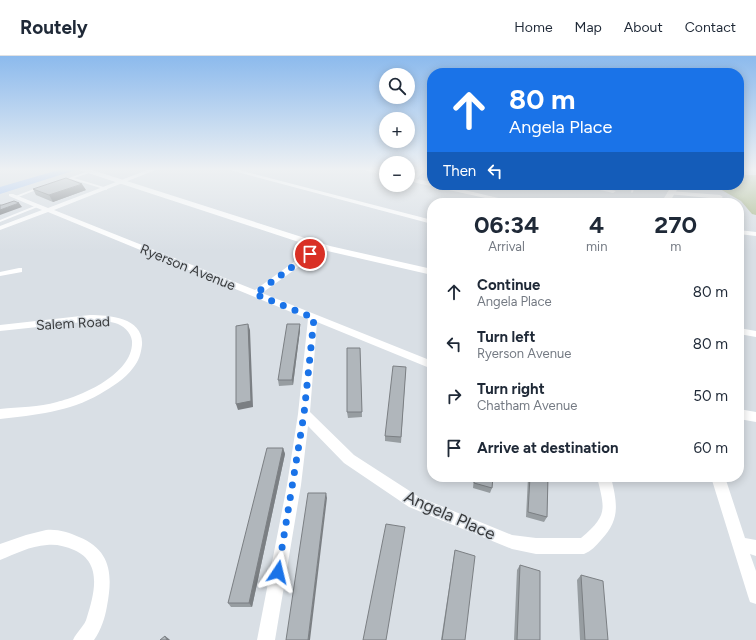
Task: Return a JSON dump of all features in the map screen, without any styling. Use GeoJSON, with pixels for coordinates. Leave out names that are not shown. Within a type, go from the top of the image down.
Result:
{"type":"FeatureCollection","features":[{"type":"Feature","properties":{"kind":"main road"},"geometry":{"type":"LineString","coordinates":[[163,196],[322,246],[427,271]]}},
{"type":"Feature","properties":{"kind":"street","name":"Ryerson Avenue"},"geometry":{"type":"LineString","coordinates":[[14,196],[427,363]]}},
{"type":"Feature","properties":{"kind":"street"},"geometry":{"type":"LineString","coordinates":[[0,228],[86,196]]}},
{"type":"Feature","properties":{"kind":"street"},"geometry":{"type":"LineString","coordinates":[[333,196],[427,221]]}},
{"type":"Feature","properties":{"kind":"street"},"geometry":{"type":"LineString","coordinates":[[711,196],[720,197]]}},
{"type":"Feature","properties":{"kind":"street"},"geometry":{"type":"LineString","coordinates":[[744,233],[756,234]]}},
{"type":"Feature","properties":{"kind":"street"},"geometry":{"type":"LineString","coordinates":[[255,294],[322,246]]}},
{"type":"Feature","properties":{"kind":"street"},"geometry":{"type":"LineString","coordinates":[[0,274],[19,270]]}},
{"type":"Feature","properties":{"kind":"street"},"geometry":{"type":"LineString","coordinates":[[266,640],[294,486],[304,414],[314,318]]}},
{"type":"Feature","properties":{"kind":"street","name":"Salem Road"},"geometry":{"type":"LineString","coordinates":[[0,328],[82,319],[111,319],[127,324],[134,333],[137,342],[136,351],[129,366],[118,377],[101,389],[57,406],[0,414]]}},
{"type":"Feature","properties":{"kind":"street"},"geometry":{"type":"LineString","coordinates":[[744,332],[756,334]]}},
{"type":"Feature","properties":{"kind":"street","name":"Angela Place"},"geometry":{"type":"LineString","coordinates":[[304,414],[349,459],[414,502],[512,542],[536,546],[584,546],[603,530],[610,515],[605,482]]}},
{"type":"Feature","properties":{"kind":"street"},"geometry":{"type":"LineString","coordinates":[[744,415],[756,417]]}},
{"type":"Feature","properties":{"kind":"street"},"geometry":{"type":"LineString","coordinates":[[720,482],[756,596]]}},
{"type":"Feature","properties":{"kind":"street"},"geometry":{"type":"LineString","coordinates":[[0,552],[53,537],[65,538],[85,545],[92,551],[97,558],[103,576],[98,607],[88,637]]}},
{"type":"Feature","properties":{"kind":"street"},"geometry":{"type":"LineString","coordinates":[[740,544],[756,548]]}},
{"type":"Feature","properties":{"kind":"lane"},"geometry":{"type":"LineString","coordinates":[[0,221],[38,206]]}},
{"type":"Feature","properties":{"kind":"lane"},"geometry":{"type":"LineString","coordinates":[[16,215],[25,219]]}},
{"type":"Feature","properties":{"kind":"green space"},"geometry":{"type":"Polygon","coordinates":[[[733,196],[756,196],[756,215],[752,214],[744,205],[744,198],[736,198],[733,196]]]}},
{"type":"Feature","properties":{"kind":"building"},"geometry":{"type":"Polygon","coordinates":[[[14,201],[19,203],[0,210],[0,205],[14,201]]]}},
{"type":"Feature","properties":{"kind":"building"},"geometry":{"type":"Polygon","coordinates":[[[248,324],[251,401],[236,404],[236,326],[248,324]]]}},
{"type":"Feature","properties":{"kind":"building"},"geometry":{"type":"Polygon","coordinates":[[[287,324],[300,324],[292,380],[278,380],[287,324]]]}},
{"type":"Feature","properties":{"kind":"building"},"geometry":{"type":"Polygon","coordinates":[[[347,348],[360,348],[362,412],[347,412],[347,348]]]}},
{"type":"Feature","properties":{"kind":"building"},"geometry":{"type":"Polygon","coordinates":[[[393,366],[406,367],[401,437],[385,436],[393,366]]]}},
{"type":"Feature","properties":{"kind":"building"},"geometry":{"type":"Polygon","coordinates":[[[267,448],[283,448],[249,603],[228,603],[267,448]]]}},
{"type":"Feature","properties":{"kind":"building"},"geometry":{"type":"Polygon","coordinates":[[[493,482],[492,488],[474,483],[493,482]]]}},
{"type":"Feature","properties":{"kind":"building"},"geometry":{"type":"Polygon","coordinates":[[[530,482],[548,482],[547,517],[528,512],[530,482]]]}},
{"type":"Feature","properties":{"kind":"building"},"geometry":{"type":"Polygon","coordinates":[[[308,493],[326,493],[308,640],[286,640],[308,493]]]}},
{"type":"Feature","properties":{"kind":"building"},"geometry":{"type":"Polygon","coordinates":[[[386,524],[405,527],[386,640],[363,640],[386,524]]]}},
{"type":"Feature","properties":{"kind":"building"},"geometry":{"type":"Polygon","coordinates":[[[455,550],[475,556],[465,640],[442,640],[455,550]]]}},
{"type":"Feature","properties":{"kind":"building"},"geometry":{"type":"Polygon","coordinates":[[[520,565],[540,571],[540,640],[517,640],[520,565]]]}},
{"type":"Feature","properties":{"kind":"building"},"geometry":{"type":"Polygon","coordinates":[[[581,575],[603,581],[608,640],[585,640],[581,575]]]}},
{"type":"Feature","properties":{"kind":"building"},"geometry":{"type":"Polygon","coordinates":[[[165,636],[167,640],[160,640],[165,636]]]}},
{"type":"Feature","properties":{"kind":"route"},"geometry":{"type":"LineString","coordinates":[[278,572],[294,486],[304,414],[314,318],[255,294],[310,254]]}}]}
